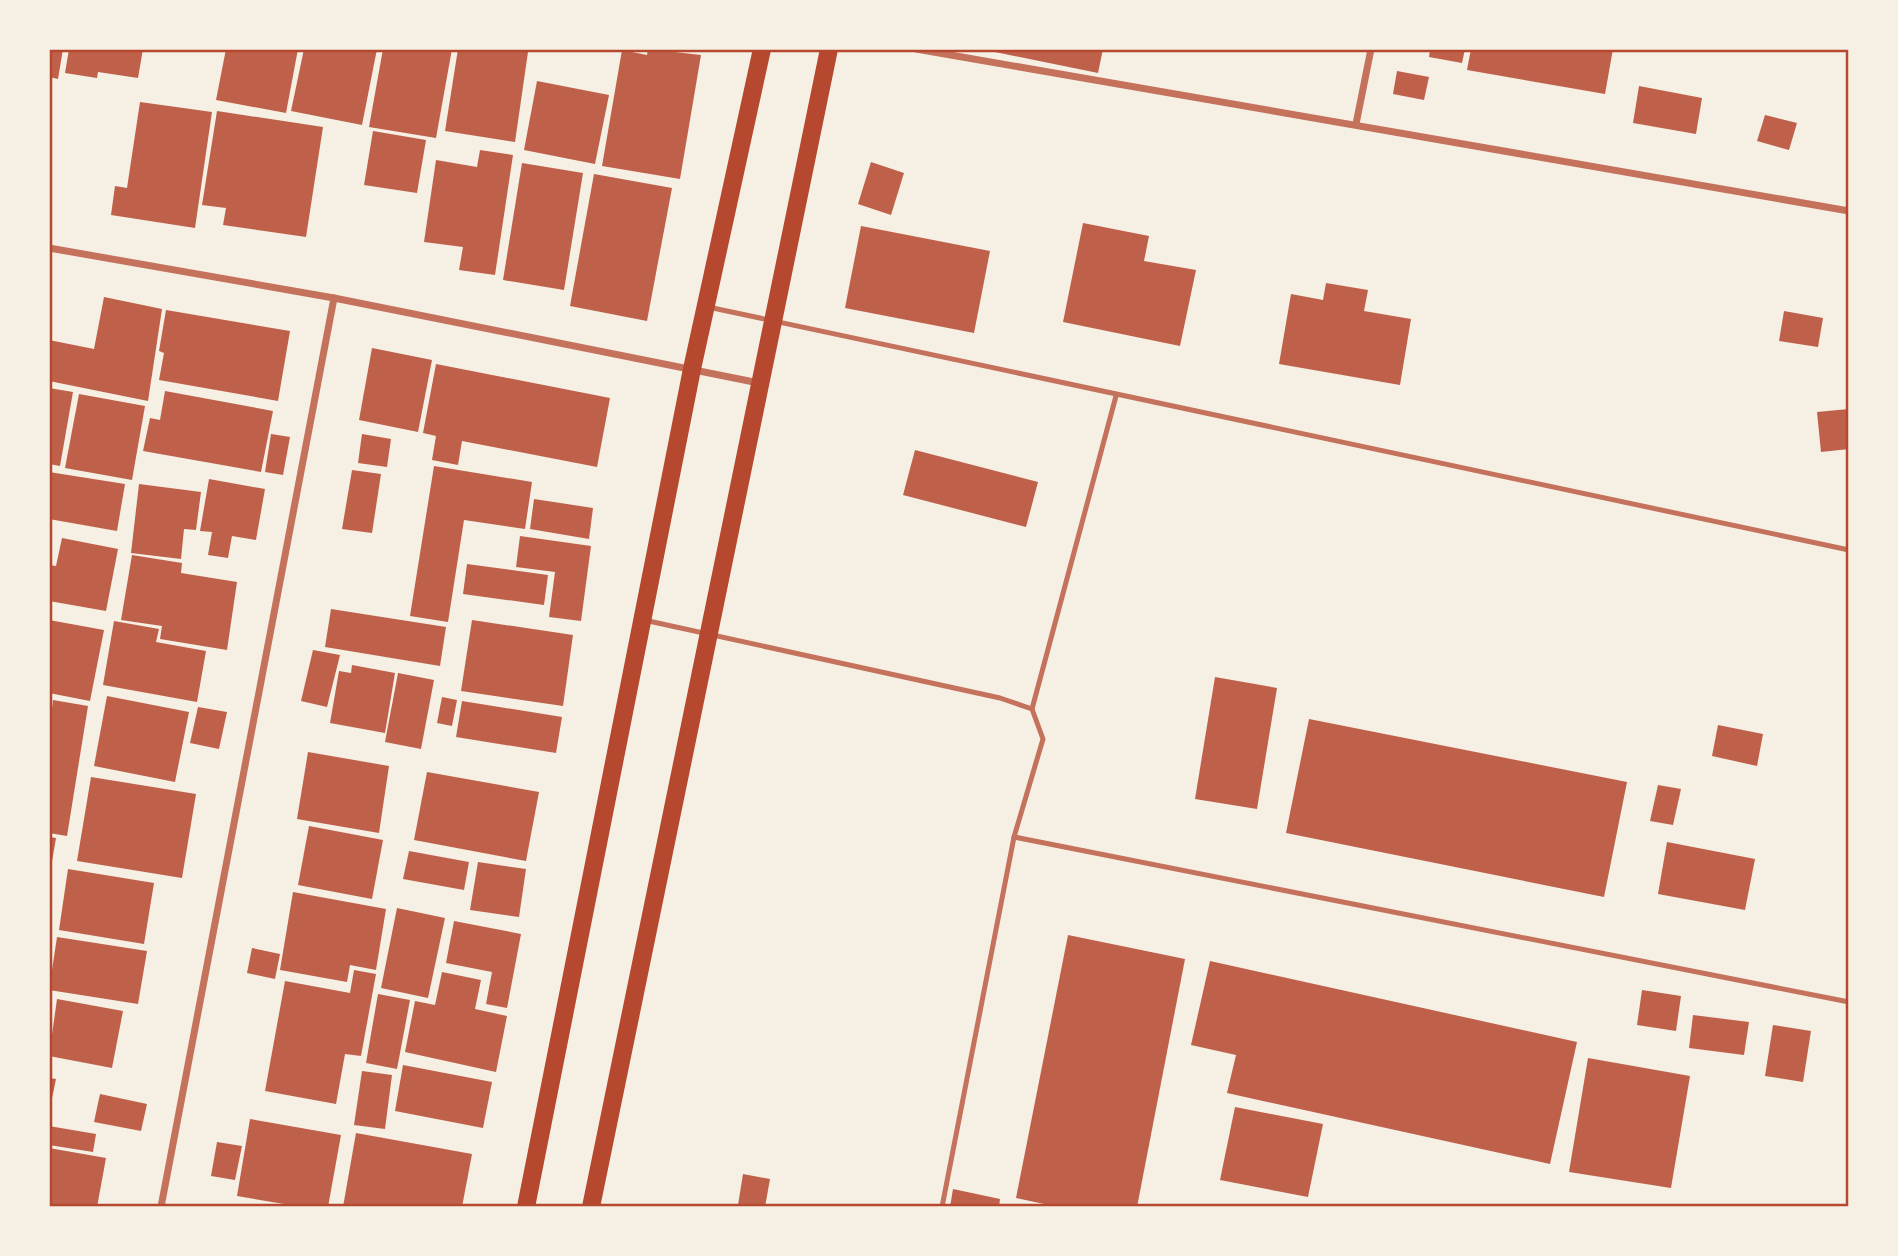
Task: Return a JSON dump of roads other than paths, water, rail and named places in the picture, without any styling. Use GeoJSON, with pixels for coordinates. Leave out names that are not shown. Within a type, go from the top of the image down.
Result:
{"type":"FeatureCollection","features":[{"type":"Feature","properties":{"kind":"main road"},"geometry":{"type":"LineString","coordinates":[[526,1207],[692,369],[708,307],[762,49]]}},
{"type":"Feature","properties":{"kind":"main road"},"geometry":{"type":"LineString","coordinates":[[591,1207],[707,632],[829,49]]}},
{"type":"Feature","properties":{"kind":"street"},"geometry":{"type":"LineString","coordinates":[[916,49],[1849,211]]}},
{"type":"Feature","properties":{"kind":"street"},"geometry":{"type":"LineString","coordinates":[[1356,124],[1371,49]]}},
{"type":"Feature","properties":{"kind":"street"},"geometry":{"type":"LineString","coordinates":[[49,248],[334,298],[759,383]]}},
{"type":"Feature","properties":{"kind":"street"},"geometry":{"type":"LineString","coordinates":[[161,1207],[334,298]]}},
{"type":"Feature","properties":{"kind":"lane"},"geometry":{"type":"LineString","coordinates":[[708,307],[773,323],[1849,550]]}},
{"type":"Feature","properties":{"kind":"lane"},"geometry":{"type":"LineString","coordinates":[[942,1207],[1014,837],[1043,739],[1032,709],[1116,396]]}},
{"type":"Feature","properties":{"kind":"lane"},"geometry":{"type":"LineString","coordinates":[[642,620],[707,632],[1000,698],[1032,709]]}},
{"type":"Feature","properties":{"kind":"lane"},"geometry":{"type":"LineString","coordinates":[[1014,837],[1849,1002]]}}]}
